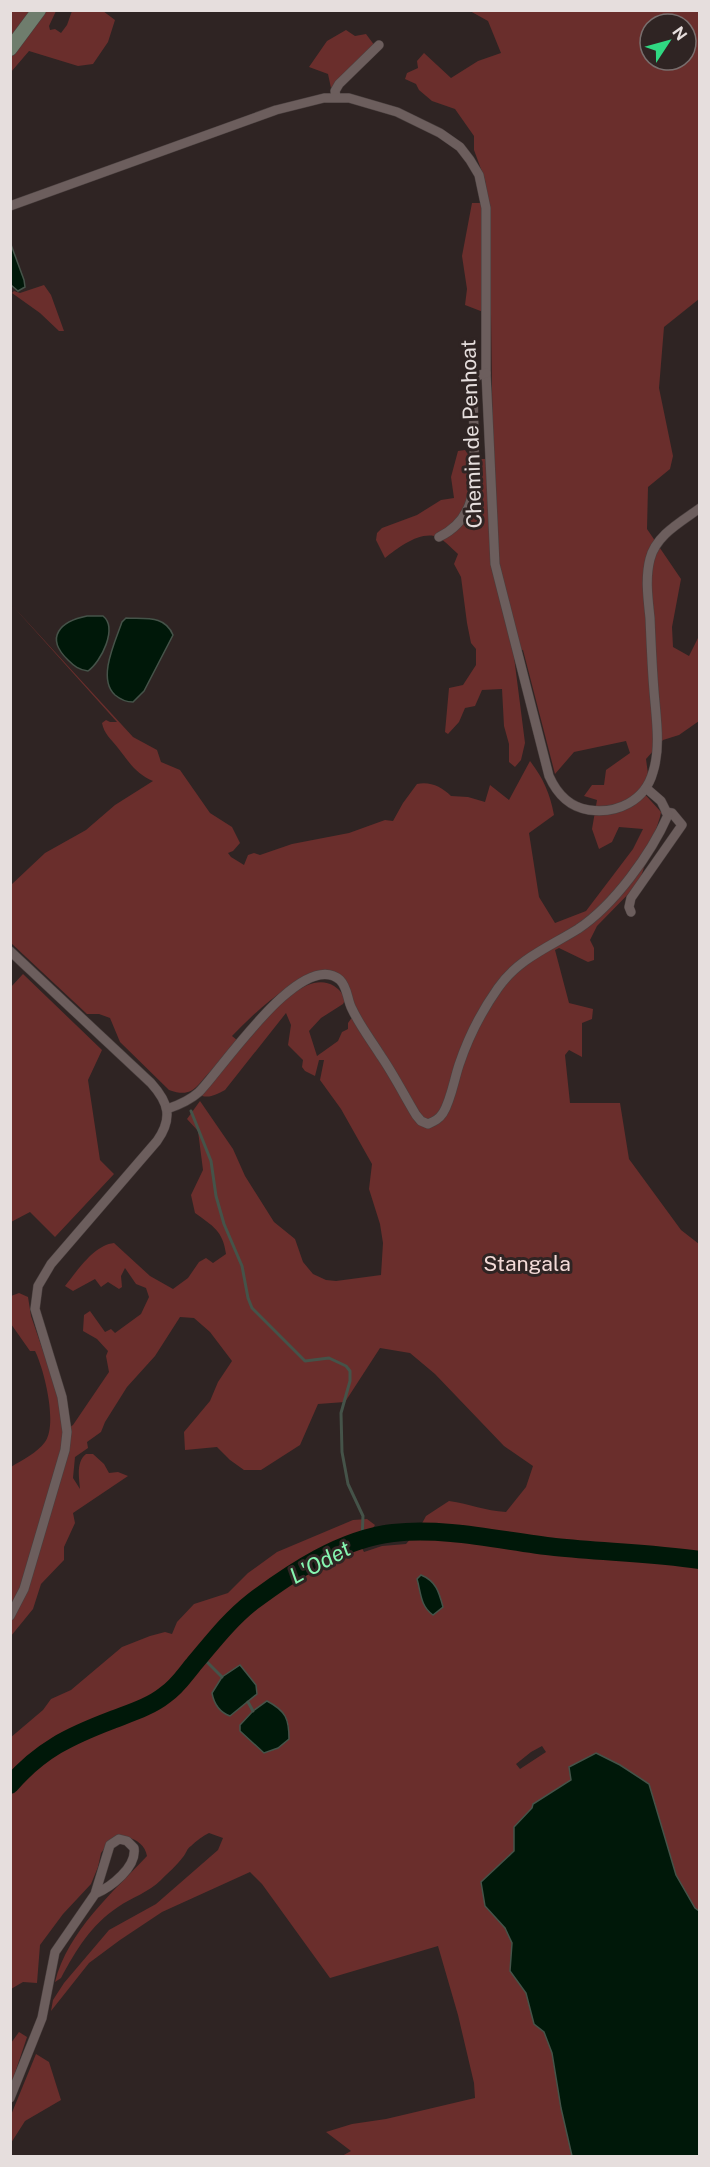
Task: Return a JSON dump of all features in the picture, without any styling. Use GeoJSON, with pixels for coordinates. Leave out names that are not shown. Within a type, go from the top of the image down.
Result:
{"type":"FeatureCollection","features":[{"type":"Feature","properties":{"kind":"street"},"geometry":{"type":"LineString","coordinates":[[10,49],[39,10]]}},
{"type":"Feature","properties":{"kind":"street"},"geometry":{"type":"LineString","coordinates":[[336,97],[335,91],[339,84],[380,45]]}},
{"type":"Feature","properties":{"kind":"street","name":"Chemin de Penhoat"},"geometry":{"type":"LineString","coordinates":[[10,206],[276,110],[313,100],[336,97],[378,105],[429,126],[460,147],[475,168],[482,184],[486,208],[486,373],[495,564],[549,776],[558,792],[566,800],[576,807],[591,810],[605,811],[621,807],[636,798],[645,788]]}},
{"type":"Feature","properties":{"kind":"street"},"geometry":{"type":"LineString","coordinates":[[439,537],[457,525],[470,504],[475,475],[473,383],[477,376],[486,373]]}},
{"type":"Feature","properties":{"kind":"street"},"geometry":{"type":"LineString","coordinates":[[167,1109],[186,1102],[201,1090],[278,1000],[306,980],[326,974],[342,983],[359,1024],[381,1055],[416,1115],[428,1124],[437,1120],[444,1110],[478,1018],[498,987],[522,962],[580,927],[615,895],[635,870],[668,815],[661,801],[645,788],[653,772],[657,745],[648,587],[650,560],[654,547],[662,537],[699,508]]}},
{"type":"Feature","properties":{"kind":"street"},"geometry":{"type":"LineString","coordinates":[[631,912],[629,907],[631,898],[682,825],[672,813],[666,812]]}},
{"type":"Feature","properties":{"kind":"street"},"geometry":{"type":"LineString","coordinates":[[10,951],[151,1083],[162,1096],[167,1109],[167,1124],[157,1141],[57,1257],[41,1280],[35,1295],[35,1309],[65,1414],[65,1450],[24,1589],[10,1616]]}},
{"type":"Feature","properties":{"kind":"street"},"geometry":{"type":"LineString","coordinates":[[10,2098],[42,2018],[55,1952],[64,1937],[88,1908],[95,1894],[110,1845],[119,1839],[127,1841],[134,1848],[133,1860],[106,1889],[95,1894]]}},
{"type":"Feature","properties":{"kind":"green space"},"geometry":{"type":"Polygon","coordinates":[[[11,11],[56,11],[49,26],[50,30],[55,29],[61,33],[72,11],[103,11],[115,20],[108,42],[93,64],[78,66],[29,51],[11,72],[11,11]]]}},
{"type":"Feature","properties":{"kind":"green space","name":"Stangala"},"geometry":{"type":"Polygon","coordinates":[[[470,11],[699,11],[699,299],[664,327],[659,388],[673,456],[670,469],[648,487],[647,529],[681,579],[672,627],[673,647],[689,656],[699,636],[699,721],[679,735],[663,740],[646,759],[648,774],[641,790],[661,812],[660,817],[639,883],[597,926],[590,940],[594,948],[594,960],[588,962],[559,948],[555,950],[569,1003],[593,1009],[592,1019],[582,1023],[582,1057],[569,1050],[565,1055],[570,1103],[620,1103],[629,1159],[681,1230],[699,1244],[699,1911],[676,1875],[649,1784],[596,1753],[571,1780],[533,1804],[514,1827],[514,1851],[481,1882],[485,1906],[505,1928],[512,1943],[510,1971],[526,1993],[534,2024],[544,2032],[552,2053],[572,2156],[342,2156],[351,2151],[326,2132],[352,2124],[386,2119],[475,2098],[474,2083],[458,2015],[438,1946],[330,1978],[262,1884],[250,1872],[162,1912],[120,1940],[89,1963],[51,2011],[53,2000],[64,1983],[109,1930],[156,1904],[218,1850],[223,1838],[209,1833],[202,1837],[156,1884],[108,1914],[85,1939],[61,1978],[55,1982],[61,1963],[81,1929],[147,1856],[140,1844],[128,1837],[109,1842],[101,1853],[91,1884],[63,1914],[40,1945],[37,1983],[23,1982],[11,1989],[10,1738],[43,1710],[51,1699],[71,1690],[122,1647],[165,1632],[172,1634],[177,1622],[194,1604],[228,1593],[248,1573],[277,1552],[353,1520],[367,1519],[375,1525],[361,1546],[364,1552],[382,1546],[406,1544],[419,1529],[426,1516],[449,1501],[506,1512],[526,1487],[533,1466],[504,1446],[435,1374],[410,1353],[380,1348],[345,1402],[318,1404],[300,1445],[261,1470],[244,1470],[217,1447],[185,1450],[184,1432],[210,1401],[218,1382],[232,1361],[210,1332],[194,1318],[180,1317],[155,1356],[127,1387],[101,1432],[87,1442],[88,1448],[75,1457],[73,1478],[80,1489],[79,1465],[86,1454],[93,1454],[104,1464],[109,1473],[118,1472],[128,1476],[73,1513],[75,1523],[64,1547],[64,1560],[41,1584],[33,1609],[11,1636],[11,1467],[29,1456],[45,1442],[49,1434],[50,1410],[39,1359],[35,1351],[30,1351],[11,1324],[11,1296],[19,1293],[28,1297],[31,1316],[58,1394],[66,1430],[73,1425],[109,1372],[106,1356],[108,1351],[97,1339],[83,1331],[84,1315],[90,1311],[105,1332],[111,1329],[115,1333],[141,1314],[149,1297],[146,1288],[136,1284],[125,1268],[121,1276],[122,1287],[119,1289],[108,1282],[101,1287],[95,1279],[73,1291],[65,1286],[86,1260],[100,1248],[114,1243],[150,1276],[173,1289],[188,1278],[199,1262],[206,1258],[213,1263],[226,1254],[220,1234],[195,1213],[191,1195],[203,1170],[198,1131],[187,1119],[200,1101],[233,1149],[245,1176],[274,1222],[295,1239],[303,1262],[313,1274],[326,1280],[336,1281],[381,1275],[383,1243],[380,1224],[369,1189],[372,1164],[341,1109],[320,1080],[324,1060],[319,1060],[315,1076],[305,1071],[302,1067],[303,1060],[288,1045],[291,1025],[286,1013],[225,1090],[211,1096],[202,1096],[211,1071],[189,1092],[169,1090],[120,1042],[110,1018],[99,1014],[87,1014],[11,943],[11,885],[45,853],[86,830],[115,805],[153,781],[133,767],[106,733],[102,723],[106,720],[117,722],[11,604],[133,737],[157,750],[161,762],[180,770],[210,813],[232,827],[240,843],[228,853],[244,865],[248,855],[254,853],[260,855],[292,844],[349,833],[385,820],[393,821],[417,784],[431,784],[440,787],[451,796],[468,797],[485,802],[490,785],[509,800],[530,761],[545,786],[554,815],[529,833],[539,897],[555,923],[586,911],[633,849],[643,829],[619,827],[612,842],[599,849],[592,829],[597,800],[584,796],[592,785],[604,785],[606,770],[630,753],[626,741],[574,752],[555,774],[523,650],[513,649],[525,743],[521,760],[515,767],[509,762],[502,689],[482,690],[475,706],[465,708],[459,722],[448,734],[445,732],[449,688],[463,685],[476,665],[476,649],[471,643],[461,577],[454,564],[458,554],[441,539],[428,536],[408,542],[385,558],[376,540],[377,533],[382,528],[417,515],[441,500],[454,498],[451,477],[458,451],[465,450],[471,459],[493,459],[491,315],[465,305],[467,289],[462,256],[472,203],[488,203],[485,180],[474,150],[474,136],[455,109],[432,101],[419,90],[416,84],[405,79],[407,73],[418,68],[417,61],[424,53],[451,78],[478,61],[501,53],[488,21],[470,11]],[[323,970],[285,989],[232,1036],[243,1045],[284,1001],[310,984],[322,982],[334,986],[345,1000],[343,1004],[321,1018],[309,1031],[317,1056],[338,1041],[342,1032],[348,1029],[348,1023],[353,1016],[344,979],[331,971],[323,970]],[[248,1675],[230,1716],[257,1694],[256,1685],[248,1675]],[[542,1746],[516,1764],[520,1769],[546,1752],[542,1746]]]}},
{"type":"Feature","properties":{"kind":"green space"},"geometry":{"type":"Polygon","coordinates":[[[346,30],[355,36],[366,34],[375,46],[331,88],[328,74],[309,67],[327,41],[346,30]]]}},
{"type":"Feature","properties":{"kind":"green space"},"geometry":{"type":"Polygon","coordinates":[[[44,285],[51,295],[64,331],[59,331],[40,313],[12,293],[14,291],[20,293],[44,285]]]}},
{"type":"Feature","properties":{"kind":"green space"},"geometry":{"type":"Polygon","coordinates":[[[23,974],[102,1050],[88,1080],[100,1160],[114,1174],[55,1237],[30,1212],[11,1222],[11,987],[23,974]]]}},
{"type":"Feature","properties":{"kind":"green space"},"geometry":{"type":"Polygon","coordinates":[[[19,2032],[27,2037],[11,2085],[11,2043],[19,2032]]]}},
{"type":"Feature","properties":{"kind":"green space"},"geometry":{"type":"Polygon","coordinates":[[[36,2054],[49,2062],[61,2100],[25,2121],[11,2143],[11,2115],[36,2054]]]}},
{"type":"Feature","properties":{"kind":"shaded area"},"geometry":{"type":"Polygon","coordinates":[[[10,242],[24,280],[25,287],[18,291],[11,285],[10,242]]]}},
{"type":"Feature","properties":{"kind":"shaded area"},"geometry":{"type":"Polygon","coordinates":[[[87,616],[103,616],[109,628],[106,645],[98,660],[88,671],[82,670],[68,660],[57,644],[59,631],[63,626],[87,616]]]}},
{"type":"Feature","properties":{"kind":"shaded area"},"geometry":{"type":"Polygon","coordinates":[[[126,618],[160,621],[170,629],[173,635],[144,691],[133,702],[128,702],[115,695],[110,688],[107,670],[122,622],[126,618]]]}},
{"type":"Feature","properties":{"kind":"shaded area"},"geometry":{"type":"Polygon","coordinates":[[[421,1575],[433,1584],[442,1602],[443,1607],[433,1615],[422,1598],[417,1579],[421,1575]]]}},
{"type":"Feature","properties":{"kind":"shaded area"},"geometry":{"type":"Polygon","coordinates":[[[240,1665],[256,1685],[257,1694],[230,1716],[218,1707],[212,1693],[222,1677],[240,1665]]]}},
{"type":"Feature","properties":{"kind":"shaded area"},"geometry":{"type":"Polygon","coordinates":[[[267,1701],[285,1716],[289,1739],[278,1748],[264,1753],[240,1731],[240,1725],[253,1711],[267,1701]]]}},
{"type":"Feature","properties":{"kind":"shaded area"},"geometry":{"type":"Polygon","coordinates":[[[596,1753],[649,1784],[676,1875],[699,1911],[699,2156],[572,2156],[552,2053],[544,2032],[534,2024],[526,1993],[510,1971],[512,1943],[505,1928],[485,1906],[481,1882],[514,1851],[514,1827],[533,1804],[571,1780],[569,1767],[596,1753]]]}},
{"type":"Feature","properties":{"kind":"waterway"},"geometry":{"type":"LineString","coordinates":[[191,1111],[211,1161],[216,1196],[224,1224],[242,1266],[252,1308],[305,1361],[329,1358],[346,1366],[350,1371],[350,1381],[341,1413],[342,1452],[348,1484],[363,1516],[362,1540]]}},
{"type":"Feature","properties":{"kind":"waterway","name":"L'Odet"},"geometry":{"type":"LineString","coordinates":[[10,1785],[33,1762],[57,1745],[153,1703],[169,1692],[221,1632],[252,1602],[318,1558],[355,1542],[393,1533],[433,1532],[555,1547],[700,1560]]}},
{"type":"Feature","properties":{"kind":"waterway"},"geometry":{"type":"LineString","coordinates":[[201,1656],[222,1677]]}},
{"type":"Feature","properties":{"kind":"waterway"},"geometry":{"type":"LineString","coordinates":[[248,1702],[253,1711]]}}]}
